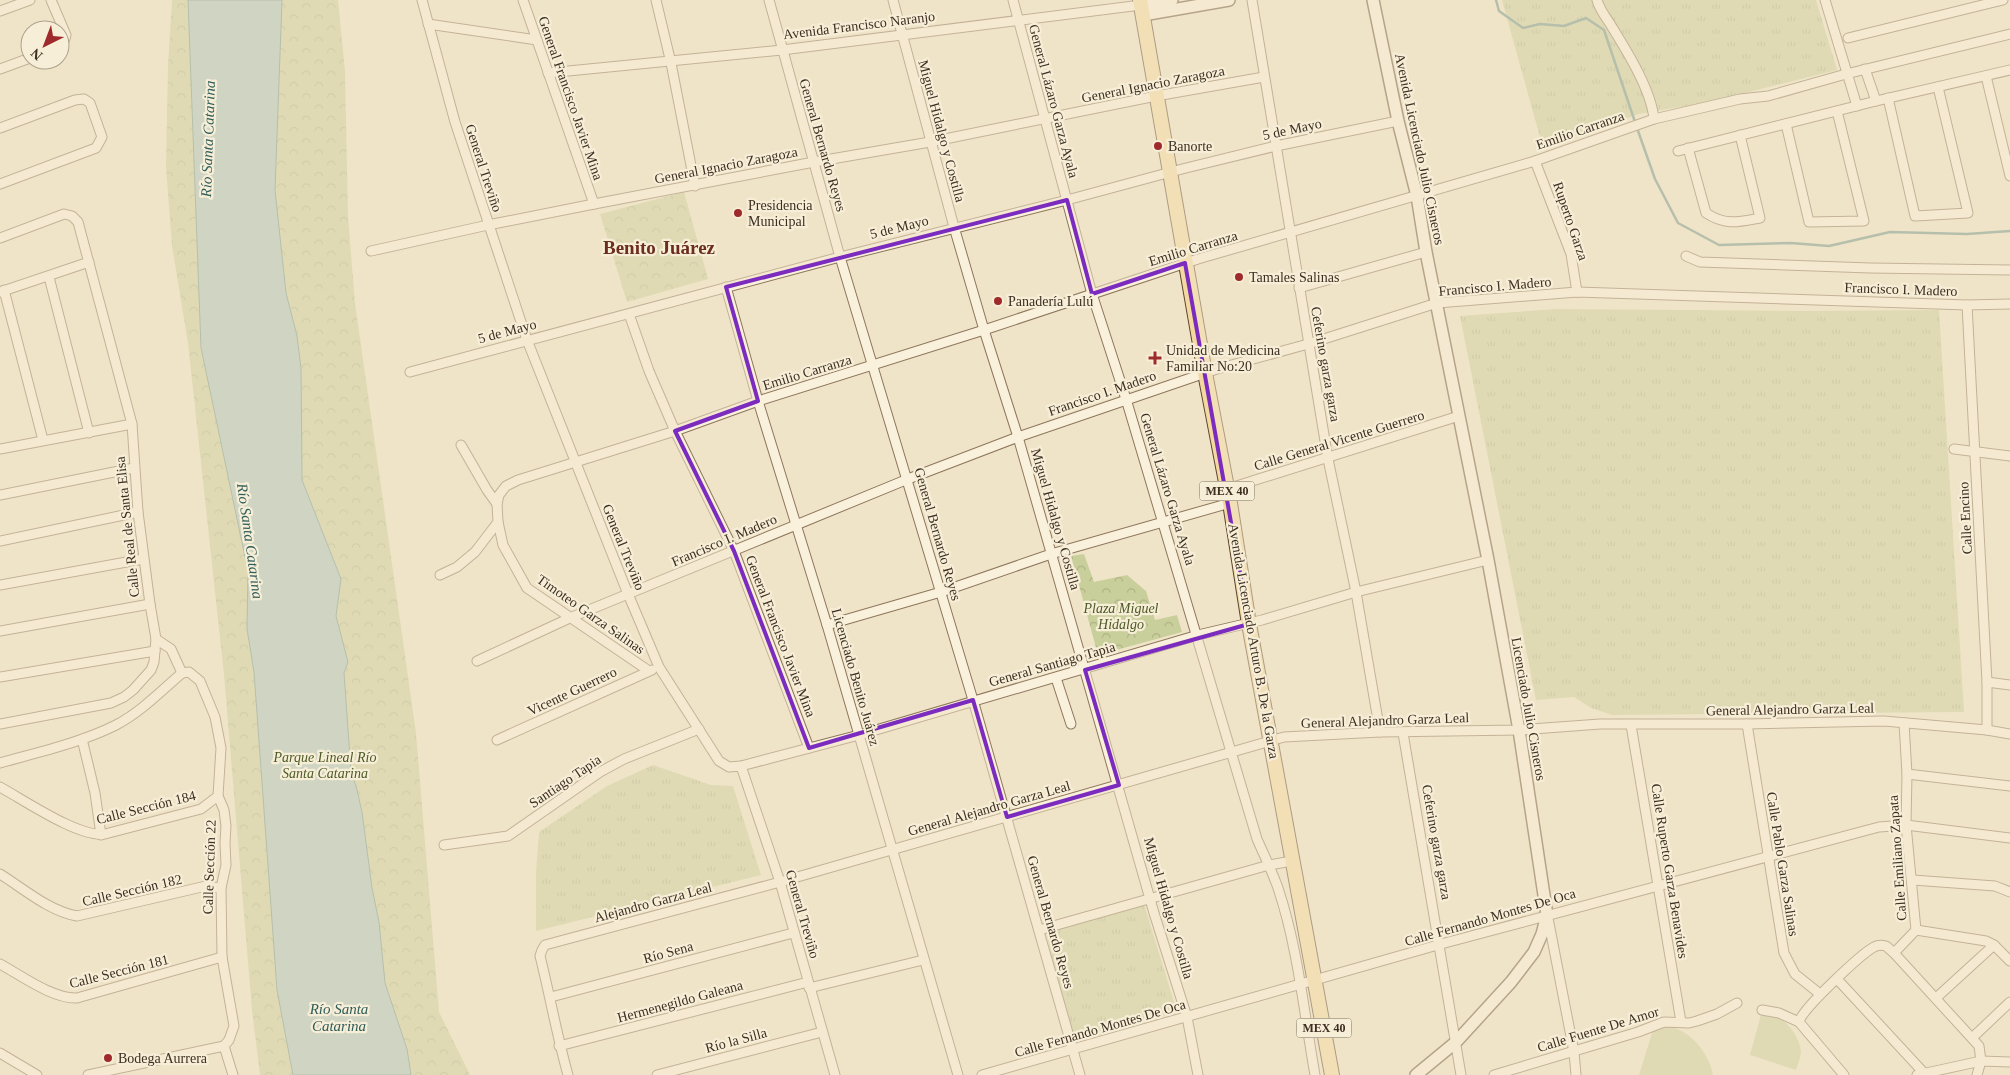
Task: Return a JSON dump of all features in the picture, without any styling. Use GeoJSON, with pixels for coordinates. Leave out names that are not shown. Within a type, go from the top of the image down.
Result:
{"type":"FeatureCollection","features":[{"type":"Feature","properties":{"kind":"main road","name":"Avenida Licenciado Arturo B. De la Garza"},"geometry":{"type":"LineString","coordinates":[[1141,7],[1249,624],[1332,1075]]}},
{"type":"Feature","properties":{"kind":"street"},"geometry":{"type":"LineString","coordinates":[[0,11],[30,0]]}},
{"type":"Feature","properties":{"kind":"street"},"geometry":{"type":"LineString","coordinates":[[52,0],[60,20]]}},
{"type":"Feature","properties":{"kind":"street","name":"General Treviño"},"geometry":{"type":"LineString","coordinates":[[422,0],[454,122],[527,340],[659,667],[720,761],[729,767],[741,766],[780,882],[835,1075]]}},
{"type":"Feature","properties":{"kind":"street","name":"General Francisco Javier Mina"},"geometry":{"type":"LineString","coordinates":[[523,0],[594,204]]}},
{"type":"Feature","properties":{"kind":"street"},"geometry":{"type":"LineString","coordinates":[[656,0],[671,63],[695,186]]}},
{"type":"Feature","properties":{"kind":"street","name":"General Bernardo Reyes"},"geometry":{"type":"LineString","coordinates":[[769,0],[840,257],[973,700],[1080,1075]]}},
{"type":"Feature","properties":{"kind":"street","name":"Miguel Hidalgo y Costilla"},"geometry":{"type":"LineString","coordinates":[[893,0],[954,227],[1018,437],[1050,554],[1119,785],[1154,913],[1187,1017],[1198,1075]]}},
{"type":"Feature","properties":{"kind":"street","name":"General Lázaro Garza Ayala"},"geometry":{"type":"LineString","coordinates":[[1013,0],[1092,294],[1198,635],[1257,838],[1269,864],[1284,906],[1315,1075]]}},
{"type":"Feature","properties":{"kind":"street","name":"Avenida Francisco Naranjo"},"geometry":{"type":"LineString","coordinates":[[1141,7],[1172,0]]}},
{"type":"Feature","properties":{"kind":"street","name":"Avenida Francisco Naranjo"},"geometry":{"type":"LineString","coordinates":[[548,73],[671,63],[1141,7],[1229,0]]}},
{"type":"Feature","properties":{"kind":"street","name":"Ceferino garza garza"},"geometry":{"type":"LineString","coordinates":[[1252,0],[1308,344],[1328,458],[1356,592],[1380,732]]}},
{"type":"Feature","properties":{"kind":"street","name":"Avenida Licenciado Julio Cisneros"},"geometry":{"type":"LineString","coordinates":[[1373,0],[1398,121],[1416,196],[1437,303]]}},
{"type":"Feature","properties":{"kind":"street"},"geometry":{"type":"LineString","coordinates":[[1598,0],[1600,9],[1616,34],[1653,104],[1654,119]]}},
{"type":"Feature","properties":{"kind":"street"},"geometry":{"type":"LineString","coordinates":[[1825,0],[1857,106]]}},
{"type":"Feature","properties":{"kind":"street"},"geometry":{"type":"LineString","coordinates":[[1848,38],[2003,0]]}},
{"type":"Feature","properties":{"kind":"street"},"geometry":{"type":"LineString","coordinates":[[428,24],[537,40]]}},
{"type":"Feature","properties":{"kind":"street","name":"Emilio Carranza"},"geometry":{"type":"LineString","coordinates":[[497,504],[499,495],[506,486],[518,480],[675,431],[758,401],[874,366],[1185,263],[1290,234],[1535,161],[1654,119],[1740,98],[1768,96],[1865,69],[2010,34]]}},
{"type":"Feature","properties":{"kind":"street"},"geometry":{"type":"LineString","coordinates":[[0,69],[20,62]]}},
{"type":"Feature","properties":{"kind":"street"},"geometry":{"type":"LineString","coordinates":[[1865,69],[1876,101]]}},
{"type":"Feature","properties":{"kind":"street"},"geometry":{"type":"LineString","coordinates":[[1678,151],[1888,98],[2010,70]]}},
{"type":"Feature","properties":{"kind":"street"},"geometry":{"type":"LineString","coordinates":[[1986,76],[2010,176]]}},
{"type":"Feature","properties":{"kind":"street","name":"General Ignacio Zaragoza"},"geometry":{"type":"LineString","coordinates":[[371,251],[594,204],[930,142],[1156,96],[1264,77]]}},
{"type":"Feature","properties":{"kind":"street"},"geometry":{"type":"LineString","coordinates":[[1888,98],[1915,216],[1968,213],[1938,87]]}},
{"type":"Feature","properties":{"kind":"street"},"geometry":{"type":"LineString","coordinates":[[0,128],[75,100],[84,99],[90,103],[102,137],[96,148],[0,184]]}},
{"type":"Feature","properties":{"kind":"street"},"geometry":{"type":"LineString","coordinates":[[1786,124],[1809,222],[1864,221],[1838,111]]}},
{"type":"Feature","properties":{"kind":"street","name":"5 de Mayo"},"geometry":{"type":"LineString","coordinates":[[410,372],[954,227],[1276,146],[1398,121]]}},
{"type":"Feature","properties":{"kind":"street"},"geometry":{"type":"LineString","coordinates":[[1688,148],[1706,213],[1715,219],[1732,223],[1760,218],[1740,135]]}},
{"type":"Feature","properties":{"kind":"street","name":"Ruperto Garza"},"geometry":{"type":"LineString","coordinates":[[1535,161],[1570,254],[1577,292]]}},
{"type":"Feature","properties":{"kind":"street","name":"Calle Real de Santa Elisa"},"geometry":{"type":"LineString","coordinates":[[0,238],[64,214],[72,216],[78,222],[132,424],[134,468],[143,558],[156,639],[154,662],[145,678],[124,697],[111,703],[0,724]]}},
{"type":"Feature","properties":{"kind":"street"},"geometry":{"type":"LineString","coordinates":[[1299,288],[1426,252]]}},
{"type":"Feature","properties":{"kind":"street"},"geometry":{"type":"LineString","coordinates":[[1686,256],[1700,262],[1870,268],[2010,270]]}},
{"type":"Feature","properties":{"kind":"street"},"geometry":{"type":"LineString","coordinates":[[43,440],[2,291],[89,262]]}},
{"type":"Feature","properties":{"kind":"street"},"geometry":{"type":"LineString","coordinates":[[48,277],[89,432]]}},
{"type":"Feature","properties":{"kind":"street","name":"Licenciado Benito Juárez"},"geometry":{"type":"LineString","coordinates":[[726,287],[958,1075]]}},
{"type":"Feature","properties":{"kind":"street","name":"Francisco I. Madero"},"geometry":{"type":"LineString","coordinates":[[477,661],[572,617],[796,524],[1018,437],[1205,373],[1308,344],[1437,303],[1577,292],[1967,305],[2010,304]]}},
{"type":"Feature","properties":{"kind":"street","name":"Licenciado Julio Cisneros"},"geometry":{"type":"LineString","coordinates":[[1416,1075],[1456,1042],[1512,982],[1534,952],[1542,934],[1547,915],[1519,730],[1488,560],[1437,303]]}},
{"type":"Feature","properties":{"kind":"street","name":"Calle Encino"},"geometry":{"type":"LineString","coordinates":[[1967,305],[1987,682],[1987,730]]}},
{"type":"Feature","properties":{"kind":"street","name":"General Francisco Javier Mina"},"geometry":{"type":"LineString","coordinates":[[629,314],[649,371],[675,431],[734,551],[809,748]]}},
{"type":"Feature","properties":{"kind":"street","name":"Calle General Vicente Guerrero"},"geometry":{"type":"LineString","coordinates":[[827,625],[940,592],[1050,554],[1163,521],[1328,458],[1459,416]]}},
{"type":"Feature","properties":{"kind":"street"},"geometry":{"type":"LineString","coordinates":[[0,449],[132,424]]}},
{"type":"Feature","properties":{"kind":"street"},"geometry":{"type":"LineString","coordinates":[[440,575],[467,560],[498,522],[497,504],[461,445]]}},
{"type":"Feature","properties":{"kind":"street"},"geometry":{"type":"LineString","coordinates":[[1954,449],[2010,456]]}},
{"type":"Feature","properties":{"kind":"street"},"geometry":{"type":"LineString","coordinates":[[0,495],[134,468]]}},
{"type":"Feature","properties":{"kind":"street"},"geometry":{"type":"LineString","coordinates":[[0,541],[138,512]]}},
{"type":"Feature","properties":{"kind":"street","name":"Timoteo Garza Salinas"},"geometry":{"type":"LineString","coordinates":[[498,522],[502,545],[527,588],[649,671]]}},
{"type":"Feature","properties":{"kind":"street"},"geometry":{"type":"LineString","coordinates":[[0,586],[143,558]]}},
{"type":"Feature","properties":{"kind":"street","name":"General Santiago Tapia"},"geometry":{"type":"LineString","coordinates":[[741,766],[1085,670],[1198,635],[1249,624],[1356,592],[1488,560]]}},
{"type":"Feature","properties":{"kind":"street"},"geometry":{"type":"LineString","coordinates":[[0,631],[150,604]]}},
{"type":"Feature","properties":{"kind":"street"},"geometry":{"type":"LineString","coordinates":[[0,764],[82,739],[116,724],[136,712],[182,674],[171,650],[156,639]]}},
{"type":"Feature","properties":{"kind":"street"},"geometry":{"type":"LineString","coordinates":[[0,677],[155,651]]}},
{"type":"Feature","properties":{"kind":"street","name":"Vicente Guerrero"},"geometry":{"type":"LineString","coordinates":[[497,740],[659,667]]}},
{"type":"Feature","properties":{"kind":"street","name":"Calle Sección 22"},"geometry":{"type":"LineString","coordinates":[[182,674],[189,672],[200,682],[215,717],[221,748],[218,796],[224,810],[226,826],[226,865],[221,888],[222,957],[234,1026],[229,1040],[224,1046]]}},
{"type":"Feature","properties":{"kind":"street"},"geometry":{"type":"LineString","coordinates":[[1056,678],[1071,724]]}},
{"type":"Feature","properties":{"kind":"street"},"geometry":{"type":"LineString","coordinates":[[1987,682],[2010,685]]}},
{"type":"Feature","properties":{"kind":"street","name":"General Alejandro Garza Leal"},"geometry":{"type":"LineString","coordinates":[[780,882],[1119,785],[1232,750],[1284,737],[1380,732],[1519,730],[1600,724],[1747,724],[1884,721],[1987,730],[2010,734]]}},
{"type":"Feature","properties":{"kind":"street","name":"Calle Emiliano Zapata"},"geometry":{"type":"LineString","coordinates":[[1894,953],[1916,930],[1906,825],[1907,774],[1904,723]]}},
{"type":"Feature","properties":{"kind":"street","name":"Calle Ruperto Garza Benavides"},"geometry":{"type":"LineString","coordinates":[[1631,724],[1681,1022]]}},
{"type":"Feature","properties":{"kind":"street","name":"Calle Pablo Garza Salinas"},"geometry":{"type":"LineString","coordinates":[[1747,724],[1786,960],[1794,974],[1820,994]]}},
{"type":"Feature","properties":{"kind":"street","name":"Santiago Tapia"},"geometry":{"type":"LineString","coordinates":[[444,845],[508,836],[600,772],[624,759],[699,729]]}},
{"type":"Feature","properties":{"kind":"street","name":"Ceferino garza garza"},"geometry":{"type":"LineString","coordinates":[[1404,733],[1462,1075]]}},
{"type":"Feature","properties":{"kind":"street"},"geometry":{"type":"LineString","coordinates":[[82,739],[95,793],[101,835]]}},
{"type":"Feature","properties":{"kind":"street"},"geometry":{"type":"LineString","coordinates":[[1907,774],[2010,786]]}},
{"type":"Feature","properties":{"kind":"street","name":"Calle Sección 184"},"geometry":{"type":"LineString","coordinates":[[0,787],[66,824],[85,832],[101,835],[201,809],[218,796]]}},
{"type":"Feature","properties":{"kind":"street","name":"Calle Fernando Montes De Oca"},"geometry":{"type":"LineString","coordinates":[[982,1075],[1441,944],[1659,884],[1879,827],[1906,825],[2010,838]]}},
{"type":"Feature","properties":{"kind":"street"},"geometry":{"type":"LineString","coordinates":[[1039,930],[1269,864],[1292,861]]}},
{"type":"Feature","properties":{"kind":"street","name":"Calle Sección 182"},"geometry":{"type":"LineString","coordinates":[[0,874],[55,909],[77,916],[206,886],[221,888]]}},
{"type":"Feature","properties":{"kind":"street"},"geometry":{"type":"LineString","coordinates":[[1912,880],[1995,886],[2010,892]]}},
{"type":"Feature","properties":{"kind":"street","name":"Alejandro Garza Leal"},"geometry":{"type":"LineString","coordinates":[[551,998],[540,956],[545,945],[780,882]]}},
{"type":"Feature","properties":{"kind":"street"},"geometry":{"type":"LineString","coordinates":[[1547,915],[1574,1052],[1576,1075]]}},
{"type":"Feature","properties":{"kind":"street"},"geometry":{"type":"LineString","coordinates":[[1916,930],[1978,938],[1994,945],[2010,962]]}},
{"type":"Feature","properties":{"kind":"street","name":"Río Sena"},"geometry":{"type":"LineString","coordinates":[[551,998],[793,933]]}},
{"type":"Feature","properties":{"kind":"street"},"geometry":{"type":"LineString","coordinates":[[1799,1022],[1801,1016],[1820,994],[1874,948],[1884,945],[1894,953],[1979,1046],[1980,1061],[1977,1075]]}},
{"type":"Feature","properties":{"kind":"street"},"geometry":{"type":"LineString","coordinates":[[1936,998],[1994,945]]}},
{"type":"Feature","properties":{"kind":"street","name":"Calle Sección 181"},"geometry":{"type":"LineString","coordinates":[[0,964],[52,993],[68,998],[77,998],[222,957]]}},
{"type":"Feature","properties":{"kind":"street","name":"Hermenegildo Galeana"},"geometry":{"type":"LineString","coordinates":[[560,1046],[808,985],[924,960]]}},
{"type":"Feature","properties":{"kind":"street"},"geometry":{"type":"LineString","coordinates":[[1837,979],[1919,1074],[1980,1061],[2010,1062]]}},
{"type":"Feature","properties":{"kind":"street"},"geometry":{"type":"LineString","coordinates":[[551,998],[560,1046],[568,1075]]}},
{"type":"Feature","properties":{"kind":"street"},"geometry":{"type":"LineString","coordinates":[[1972,1038],[2010,1002]]}},
{"type":"Feature","properties":{"kind":"street","name":"Calle Fuente De Amor"},"geometry":{"type":"LineString","coordinates":[[1494,1075],[1574,1052],[1664,1022],[1689,1023],[1717,1014],[1737,1003]]}},
{"type":"Feature","properties":{"kind":"street"},"geometry":{"type":"LineString","coordinates":[[1762,1010],[1779,1013],[1799,1022],[1844,1075]]}},
{"type":"Feature","properties":{"kind":"street","name":"Río la Silla"},"geometry":{"type":"LineString","coordinates":[[657,1075],[822,1032]]}},
{"type":"Feature","properties":{"kind":"street"},"geometry":{"type":"LineString","coordinates":[[88,1075],[106,1073],[224,1046],[232,1075]]}},
{"type":"Feature","properties":{"kind":"street"},"geometry":{"type":"LineString","coordinates":[[0,1053],[37,1075]]}},
{"type":"Feature","properties":{"kind":"highlighted area"},"geometry":{"type":"Polygon","coordinates":[[[1067,200],[1092,294],[1185,263],[1249,624],[1085,670],[1119,785],[1007,817],[973,700],[809,748],[734,551],[675,431],[758,401],[726,287],[1067,200]]]}},
{"type":"Feature","properties":{"kind":"green space","name":"Parque Lineal Río Santa Catarina"},"geometry":{"type":"Polygon","coordinates":[[[172,0],[338,0],[345,71],[348,217],[355,303],[416,733],[439,1012],[470,1075],[260,1075],[252,1010],[224,675],[188,343],[172,246],[166,167],[168,65],[172,0]]]}},
{"type":"Feature","properties":{"kind":"green space"},"geometry":{"type":"Polygon","coordinates":[[[1502,0],[1816,0],[1837,70],[1709,102],[1639,114],[1543,148],[1502,0]]]}},
{"type":"Feature","properties":{"kind":"green space"},"geometry":{"type":"Polygon","coordinates":[[[684,192],[708,279],[627,302],[600,214],[684,192]]]}},
{"type":"Feature","properties":{"kind":"green space"},"geometry":{"type":"Polygon","coordinates":[[[1556,309],[1939,310],[1964,712],[1612,715],[1591,708],[1574,697],[1536,700],[1460,316],[1556,309]]]}},
{"type":"Feature","properties":{"kind":"green space","name":"Plaza Miguel Hidalgo"},"geometry":{"type":"Polygon","coordinates":[[[1084,554],[1094,582],[1127,575],[1146,591],[1155,620],[1177,615],[1182,632],[1098,655],[1071,556],[1084,554]]]}},
{"type":"Feature","properties":{"kind":"green space"},"geometry":{"type":"Polygon","coordinates":[[[653,765],[711,785],[733,786],[761,875],[536,931],[536,872],[539,832],[607,786],[653,765]]]}},
{"type":"Feature","properties":{"kind":"green space"},"geometry":{"type":"Polygon","coordinates":[[[1144,904],[1177,1012],[1073,1039],[1046,933],[1144,904]]]}},
{"type":"Feature","properties":{"kind":"green space"},"geometry":{"type":"Polygon","coordinates":[[[1762,1011],[1775,1015],[1782,1020],[1797,1037],[1801,1051],[1796,1070],[1750,1055],[1762,1011]]]}},
{"type":"Feature","properties":{"kind":"green space"},"geometry":{"type":"Polygon","coordinates":[[[1661,1026],[1680,1030],[1688,1035],[1702,1049],[1711,1066],[1713,1075],[1639,1075],[1653,1030],[1661,1026]]]}},
{"type":"Feature","properties":{"kind":"water","name":"Río Santa Catarina"},"geometry":{"type":"Polygon","coordinates":[[[188,0],[282,0],[275,190],[286,293],[297,336],[301,368],[302,480],[341,579],[336,616],[348,662],[344,673],[351,772],[362,812],[372,888],[379,922],[385,983],[407,1049],[411,1075],[293,1075],[277,990],[254,672],[247,629],[248,571],[201,348],[188,0]]]}},
{"type":"Feature","properties":{"kind":"waterway"},"geometry":{"type":"LineString","coordinates":[[1496,0],[1499,11],[1523,28],[1540,24],[1564,26],[1586,18],[1604,30],[1635,122]]}},
{"type":"Feature","properties":{"kind":"waterway"},"geometry":{"type":"LineString","coordinates":[[1637,128],[1655,179],[1678,223],[1719,245],[1791,243],[1829,246],[1890,232],[1967,234],[2010,231]]}},
{"type":"Feature","properties":{"kind":"place","name":"Banorte"},"geometry":{"type":"Point","coordinates":[1158,146]}},
{"type":"Feature","properties":{"kind":"place","name":"Presidencia Municipal"},"geometry":{"type":"Point","coordinates":[738,213]}},
{"type":"Feature","properties":{"kind":"place","name":"Tamales Salinas"},"geometry":{"type":"Point","coordinates":[1239,277]}},
{"type":"Feature","properties":{"kind":"place","name":"Panadería Lulú"},"geometry":{"type":"Point","coordinates":[998,301]}},
{"type":"Feature","properties":{"kind":"place","name":"Unidad de Medicina Familiar No:20"},"geometry":{"type":"Point","coordinates":[1155,358]}},
{"type":"Feature","properties":{"kind":"place","name":"Bodega Aurrera"},"geometry":{"type":"Point","coordinates":[108,1058]}},
{"type":"Feature","properties":{"kind":"district","name":"Benito Juárez"},"geometry":{"type":"Point","coordinates":[659,247]}}]}
